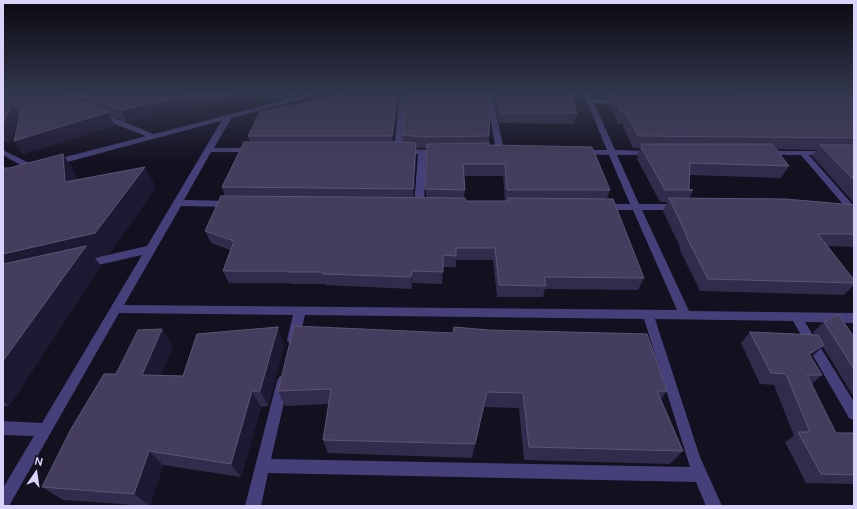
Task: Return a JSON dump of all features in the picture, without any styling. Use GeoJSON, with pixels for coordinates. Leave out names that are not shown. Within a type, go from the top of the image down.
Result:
{"type":"FeatureCollection","features":[{"type":"Feature","properties":{"kind":"street"},"geometry":{"type":"LineString","coordinates":[[107,118],[154,136]]}},
{"type":"Feature","properties":{"kind":"street"},"geometry":{"type":"LineString","coordinates":[[18,172],[225,118]]}},
{"type":"Feature","properties":{"kind":"street"},"geometry":{"type":"LineString","coordinates":[[3,502],[228,118]]}},
{"type":"Feature","properties":{"kind":"street"},"geometry":{"type":"LineString","coordinates":[[403,118],[394,150],[446,152]]}},
{"type":"Feature","properties":{"kind":"street"},"geometry":{"type":"LineString","coordinates":[[491,118],[500,151]]}},
{"type":"Feature","properties":{"kind":"street"},"geometry":{"type":"LineString","coordinates":[[597,118],[685,315]]}},
{"type":"Feature","properties":{"kind":"street"},"geometry":{"type":"LineString","coordinates":[[209,150],[264,150]]}},
{"type":"Feature","properties":{"kind":"street"},"geometry":{"type":"LineString","coordinates":[[3,152],[40,166]]}},
{"type":"Feature","properties":{"kind":"street"},"geometry":{"type":"LineString","coordinates":[[419,206],[422,152]]}},
{"type":"Feature","properties":{"kind":"street"},"geometry":{"type":"LineString","coordinates":[[575,152],[660,153]]}},
{"type":"Feature","properties":{"kind":"street"},"geometry":{"type":"LineString","coordinates":[[755,153],[854,153]]}},
{"type":"Feature","properties":{"kind":"street"},"geometry":{"type":"LineString","coordinates":[[803,153],[852,207]]}},
{"type":"Feature","properties":{"kind":"street"},"geometry":{"type":"LineString","coordinates":[[177,203],[240,204]]}},
{"type":"Feature","properties":{"kind":"street"},"geometry":{"type":"LineString","coordinates":[[597,207],[691,207]]}},
{"type":"Feature","properties":{"kind":"street"},"geometry":{"type":"LineString","coordinates":[[834,207],[852,207]]}},
{"type":"Feature","properties":{"kind":"street"},"geometry":{"type":"LineString","coordinates":[[77,266],[151,249]]}},
{"type":"Feature","properties":{"kind":"street"},"geometry":{"type":"LineString","coordinates":[[116,309],[648,314],[854,318]]}},
{"type":"Feature","properties":{"kind":"street"},"geometry":{"type":"LineString","coordinates":[[291,350],[300,311]]}},
{"type":"Feature","properties":{"kind":"street"},"geometry":{"type":"LineString","coordinates":[[648,314],[693,458],[714,506]]}},
{"type":"Feature","properties":{"kind":"street"},"geometry":{"type":"LineString","coordinates":[[796,317],[854,414]]}},
{"type":"Feature","properties":{"kind":"street"},"geometry":{"type":"LineString","coordinates":[[253,506],[287,365]]}},
{"type":"Feature","properties":{"kind":"street"},"geometry":{"type":"LineString","coordinates":[[3,428],[45,430]]}},
{"type":"Feature","properties":{"kind":"street"},"geometry":{"type":"LineString","coordinates":[[262,466],[701,475]]}},
{"type":"Feature","properties":{"kind":"building"},"geometry":{"type":"Polygon","coordinates":[[[20,118],[89,118],[14,141],[20,118]]]}},
{"type":"Feature","properties":{"kind":"building"},"geometry":{"type":"Polygon","coordinates":[[[257,118],[394,118],[392,136],[248,136],[257,118]]]}},
{"type":"Feature","properties":{"kind":"building"},"geometry":{"type":"Polygon","coordinates":[[[404,118],[490,118],[489,136],[422,137],[403,135],[404,118]]]}},
{"type":"Feature","properties":{"kind":"building"},"geometry":{"type":"Polygon","coordinates":[[[629,118],[854,118],[854,138],[638,136],[629,118]]]}},
{"type":"Feature","properties":{"kind":"building"},"geometry":{"type":"Polygon","coordinates":[[[244,142],[416,143],[413,189],[222,187],[244,142]]]}},
{"type":"Feature","properties":{"kind":"building"},"geometry":{"type":"Polygon","coordinates":[[[489,143],[489,145],[592,147],[610,190],[507,190],[505,164],[463,164],[465,190],[425,189],[427,144],[489,143]]]}},
{"type":"Feature","properties":{"kind":"building"},"geometry":{"type":"Polygon","coordinates":[[[641,144],[772,144],[789,166],[690,163],[689,190],[665,190],[641,147],[643,147],[641,144]]]}},
{"type":"Feature","properties":{"kind":"building"},"geometry":{"type":"Polygon","coordinates":[[[820,145],[854,145],[854,180],[820,145]]]}},
{"type":"Feature","properties":{"kind":"building"},"geometry":{"type":"Polygon","coordinates":[[[63,154],[65,182],[145,167],[95,233],[3,254],[3,168],[9,168],[63,154]]]}},
{"type":"Feature","properties":{"kind":"building"},"geometry":{"type":"Polygon","coordinates":[[[221,196],[465,198],[466,201],[508,201],[508,198],[613,199],[644,278],[544,277],[546,286],[499,285],[495,248],[456,248],[456,256],[443,255],[443,272],[412,271],[411,277],[323,274],[323,272],[223,271],[234,241],[205,231],[221,196]]]}},
{"type":"Feature","properties":{"kind":"building"},"geometry":{"type":"Polygon","coordinates":[[[669,198],[786,199],[854,205],[854,234],[818,234],[854,280],[854,283],[708,279],[669,198]]]}},
{"type":"Feature","properties":{"kind":"building"},"geometry":{"type":"Polygon","coordinates":[[[86,246],[3,361],[3,264],[86,246]]]}},
{"type":"Feature","properties":{"kind":"building"},"geometry":{"type":"Polygon","coordinates":[[[838,314],[854,337],[854,369],[824,322],[838,314]]]}},
{"type":"Feature","properties":{"kind":"building"},"geometry":{"type":"Polygon","coordinates":[[[294,326],[453,333],[454,327],[489,330],[647,334],[667,391],[657,391],[683,451],[529,447],[523,393],[487,392],[475,444],[323,440],[331,389],[278,391],[294,326]]]}},
{"type":"Feature","properties":{"kind":"building"},"geometry":{"type":"Polygon","coordinates":[[[278,327],[260,391],[252,391],[231,464],[149,451],[134,494],[42,487],[71,429],[104,374],[116,374],[138,330],[162,329],[142,375],[183,376],[197,334],[278,327]]]}},
{"type":"Feature","properties":{"kind":"building"},"geometry":{"type":"Polygon","coordinates":[[[750,332],[818,335],[824,345],[809,354],[822,375],[807,375],[836,433],[854,433],[854,475],[821,474],[798,432],[810,432],[786,374],[771,373],[750,332]]]}}]}
